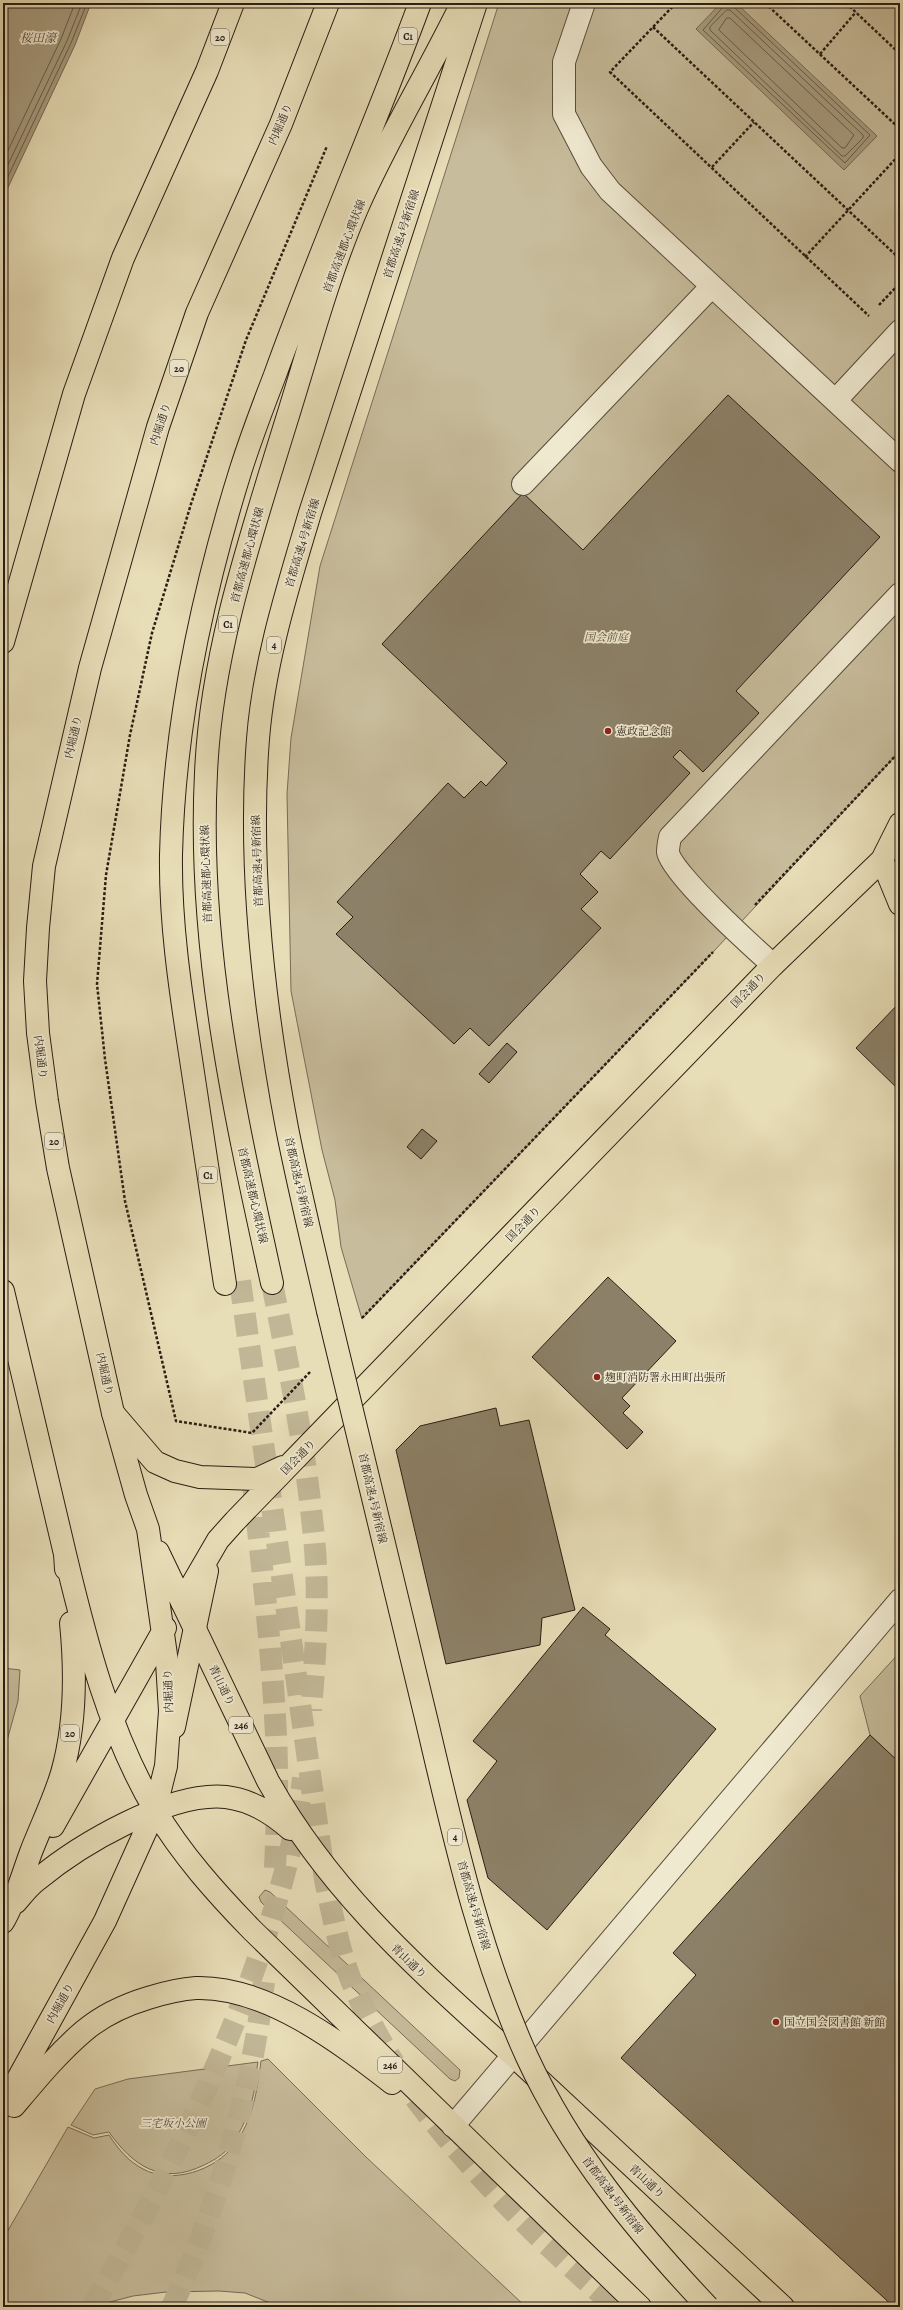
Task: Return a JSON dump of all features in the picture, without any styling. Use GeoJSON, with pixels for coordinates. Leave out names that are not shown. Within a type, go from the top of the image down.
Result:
{"type":"FeatureCollection","features":[{"type":"Feature","properties":{"kind":"main road","name":"20"},"geometry":{"type":"LineString","coordinates":[[3,642],[19,582],[82,373],[123,258],[207,71],[233,3]]}},
{"type":"Feature","properties":{"kind":"main road","name":"内堀通り"},"geometry":{"type":"LineString","coordinates":[[3,2106],[105,1921],[155,1810],[166,1766],[170,1711],[167,1662],[148,1528],[136,1495],[114,1414],[58,1168],[38,1033],[35,981],[44,866],[90,668],[158,427],[198,313],[281,124],[328,3]]}},
{"type":"Feature","properties":{"kind":"main road","name":"首都高速都心環状線"},"geometry":{"type":"LineString","coordinates":[[232,1282],[192,1067],[175,936],[171,858],[174,788],[194,652],[216,559],[241,467],[306,288],[396,68],[420,3]]}},
{"type":"Feature","properties":{"kind":"main road","name":"首都高速都心環状線"},"geometry":{"type":"LineString","coordinates":[[272,1283],[236,1118],[218,1009],[207,923],[204,843],[206,771],[214,698],[228,624],[247,549],[331,278],[357,208],[387,142],[462,3]]}},
{"type":"Feature","properties":{"kind":"main road","name":"首都高速4号新宿線"},"geometry":{"type":"LineString","coordinates":[[476,3],[310,513],[287,591],[268,669],[258,738],[255,810],[256,884],[263,964],[287,1128],[321,1280],[453,1832],[486,1948],[527,2057],[552,2106],[584,2157],[619,2206],[662,2258],[708,2307]]}},
{"type":"Feature","properties":{"kind":"main road","name":"国会通り"},"geometry":{"type":"LineString","coordinates":[[8,1913],[26,1874],[112,1720],[218,1540],[773,965],[894,859],[900,824]]}},
{"type":"Feature","properties":{"kind":"main road"},"geometry":{"type":"LineString","coordinates":[[894,859],[900,904]]}},
{"type":"Feature","properties":{"kind":"main road","name":"20"},"geometry":{"type":"LineString","coordinates":[[3,1291],[65,1554],[76,1680],[71,1725],[62,1773],[8,1913]]}},
{"type":"Feature","properties":{"kind":"main road"},"geometry":{"type":"LineString","coordinates":[[114,1414],[155,1462],[175,1471],[200,1477],[257,1479],[274,1473],[297,1458]]}},
{"type":"Feature","properties":{"kind":"main road","name":"青山通り"},"geometry":{"type":"LineString","coordinates":[[148,1528],[195,1630],[268,1781],[286,1813],[336,1882],[398,1950],[783,2307]]}},
{"type":"Feature","properties":{"kind":"main road"},"geometry":{"type":"LineString","coordinates":[[166,1766],[207,1572],[218,1540]]}},
{"type":"Feature","properties":{"kind":"main road","name":"246"},"geometry":{"type":"LineString","coordinates":[[65,1554],[84,1635],[112,1720],[135,1772],[155,1810],[181,1849],[227,1904],[640,2307]]}},
{"type":"Feature","properties":{"kind":"main road","name":"246"},"geometry":{"type":"LineString","coordinates":[[155,1810],[204,1797],[226,1797],[248,1802],[268,1811],[308,1844]]}},
{"type":"Feature","properties":{"kind":"main road"},"geometry":{"type":"LineString","coordinates":[[8,1913],[36,1880],[67,1858],[94,1841],[155,1810]]}},
{"type":"Feature","properties":{"kind":"main road"},"geometry":{"type":"LineString","coordinates":[[3,2120],[64,2050],[85,2030],[106,2015],[130,2004],[173,1991],[196,1988],[220,1990],[245,1996],[273,2006],[310,2025],[362,2060],[445,2123],[453,2126]]}},
{"type":"Feature","properties":{"kind":"street"},"geometry":{"type":"LineString","coordinates":[[584,3],[564,62],[564,114],[591,166],[610,191],[900,461]]}},
{"type":"Feature","properties":{"kind":"street"},"geometry":{"type":"LineString","coordinates":[[523,484],[712,286]]}},
{"type":"Feature","properties":{"kind":"street"},"geometry":{"type":"LineString","coordinates":[[836,400],[900,331]]}},
{"type":"Feature","properties":{"kind":"street"},"geometry":{"type":"LineString","coordinates":[[773,965],[734,929],[678,871],[668,853],[670,837],[900,594]]}},
{"type":"Feature","properties":{"kind":"street"},"geometry":{"type":"LineString","coordinates":[[453,2126],[900,1600]]}},
{"type":"Feature","properties":{"kind":"path"},"geometry":{"type":"LineString","coordinates":[[676,3],[610,72],[869,316],[900,282]]}},
{"type":"Feature","properties":{"kind":"path"},"geometry":{"type":"LineString","coordinates":[[765,3],[900,129]]}},
{"type":"Feature","properties":{"kind":"path"},"geometry":{"type":"LineString","coordinates":[[846,3],[900,54]]}},
{"type":"Feature","properties":{"kind":"path"},"geometry":{"type":"LineString","coordinates":[[820,54],[856,12]]}},
{"type":"Feature","properties":{"kind":"path"},"geometry":{"type":"LineString","coordinates":[[653,27],[900,258]]}},
{"type":"Feature","properties":{"kind":"path"},"geometry":{"type":"LineString","coordinates":[[712,167],[754,122]]}},
{"type":"Feature","properties":{"kind":"path"},"geometry":{"type":"LineString","coordinates":[[805,257],[900,154]]}},
{"type":"Feature","properties":{"kind":"path"},"geometry":{"type":"LineString","coordinates":[[362,1319],[734,929],[900,751]]}},
{"type":"Feature","properties":{"kind":"path"},"geometry":{"type":"LineString","coordinates":[[252,1433],[312,1370]]}},
{"type":"Feature","properties":{"kind":"green space","name":"国会前庭"},"geometry":{"type":"Polygon","coordinates":[[[499,3],[900,3],[900,751],[701,965],[362,1319],[341,1247],[335,1200],[322,1150],[291,991],[287,794],[291,738],[320,566],[499,3]]]}},
{"type":"Feature","properties":{"kind":"green space"},"geometry":{"type":"Polygon","coordinates":[[[900,1652],[900,1756],[894,1758],[870,1735],[860,1696],[900,1652]]]}},
{"type":"Feature","properties":{"kind":"green space"},"geometry":{"type":"Polygon","coordinates":[[[3,1668],[20,1670],[18,1701],[3,1755],[3,1668]]]}},
{"type":"Feature","properties":{"kind":"green space"},"geometry":{"type":"Polygon","coordinates":[[[265,1890],[270,1892],[460,2070],[459,2078],[455,2081],[450,2079],[261,1902],[259,1897],[265,1890]]]}},
{"type":"Feature","properties":{"kind":"green space"},"geometry":{"type":"Polygon","coordinates":[[[268,2059],[366,2157],[526,2307],[280,2307],[245,2293],[219,2291],[166,2292],[133,2296],[91,2307],[3,2307],[3,2239],[68,2127],[94,2138],[109,2135],[128,2158],[138,2166],[154,2174],[167,2176],[180,2175],[205,2168],[226,2154],[234,2145],[246,2126],[253,2105],[261,2061],[268,2059]]]}},
{"type":"Feature","properties":{"kind":"green space","name":"三宅坂小公園"},"geometry":{"type":"Polygon","coordinates":[[[258,2062],[256,2083],[250,2107],[245,2121],[235,2140],[225,2152],[217,2158],[189,2171],[162,2173],[150,2169],[139,2163],[128,2154],[109,2132],[93,2135],[71,2125],[95,2089],[128,2079],[258,2062]]]}},
{"type":"Feature","properties":{"kind":"water","name":"桜田濠"},"geometry":{"type":"Polygon","coordinates":[[[3,3],[91,3],[75,45],[3,198],[3,3]]]}},
{"type":"Feature","properties":{"kind":"water"},"geometry":{"type":"Polygon","coordinates":[[[721,3],[736,3],[877,136],[844,170],[696,29],[721,3]]]}},
{"type":"Feature","properties":{"kind":"building","name":"憲政記念館"},"geometry":{"type":"Polygon","coordinates":[[[728,395],[880,537],[736,691],[759,713],[703,772],[680,750],[673,757],[690,773],[610,859],[601,851],[580,874],[598,892],[581,909],[601,928],[489,1046],[470,1028],[454,1044],[336,934],[353,917],[337,902],[448,783],[464,798],[481,781],[486,786],[507,763],[382,644],[523,493],[583,550],[728,395]]]}},
{"type":"Feature","properties":{"kind":"building"},"geometry":{"type":"Polygon","coordinates":[[[900,1002],[900,1091],[856,1048],[900,1002]]]}},
{"type":"Feature","properties":{"kind":"building"},"geometry":{"type":"Polygon","coordinates":[[[507,1043],[517,1052],[489,1083],[479,1074],[507,1043]]]}},
{"type":"Feature","properties":{"kind":"building"},"geometry":{"type":"Polygon","coordinates":[[[422,1129],[437,1141],[421,1159],[407,1147],[422,1129]]]}},
{"type":"Feature","properties":{"kind":"building","name":"麹町消防署永田町出張所"},"geometry":{"type":"Polygon","coordinates":[[[608,1277],[676,1341],[622,1398],[630,1406],[623,1413],[643,1432],[627,1449],[532,1357],[608,1277]]]}},
{"type":"Feature","properties":{"kind":"building"},"geometry":{"type":"Polygon","coordinates":[[[496,1408],[500,1426],[529,1420],[575,1610],[542,1618],[540,1645],[446,1664],[396,1450],[420,1426],[496,1408]]]}},
{"type":"Feature","properties":{"kind":"building"},"geometry":{"type":"Polygon","coordinates":[[[583,1607],[610,1629],[605,1635],[716,1729],[547,1930],[488,1878],[467,1800],[497,1761],[473,1741],[583,1607]]]}},
{"type":"Feature","properties":{"kind":"building","name":"国立国会図書館 新館"},"geometry":{"type":"Polygon","coordinates":[[[870,1735],[900,1763],[900,2307],[894,2307],[621,2058],[696,1975],[673,1953],[870,1735]]]}},
{"type":"Feature","properties":{"kind":"tunnel"},"geometry":{"type":"LineString","coordinates":[[240,1281],[325,1880],[338,1940],[349,1975],[381,2042],[394,2063]]}},
{"type":"Feature","properties":{"kind":"tunnel"},"geometry":{"type":"LineString","coordinates":[[272,1283],[301,1436],[310,1497],[315,1551],[317,1596],[311,1710]]}},
{"type":"Feature","properties":{"kind":"tunnel"},"geometry":{"type":"LineString","coordinates":[[253,1484],[272,1672],[277,1752],[275,1868]]}},
{"type":"Feature","properties":{"kind":"tunnel"},"geometry":{"type":"LineString","coordinates":[[92,2307],[174,2156],[210,2079],[243,2000],[280,1890],[294,1835],[303,1778]]}},
{"type":"Feature","properties":{"kind":"tunnel"},"geometry":{"type":"LineString","coordinates":[[172,2307],[204,2230],[230,2148],[251,2065],[264,1982]]}},
{"type":"Feature","properties":{"kind":"tunnel"},"geometry":{"type":"LineString","coordinates":[[415,2098],[461,2155],[510,2208],[535,2233],[616,2307]]}},
{"type":"Feature","properties":{"kind":"place","name":"憲政記念館"},"geometry":{"type":"Point","coordinates":[608,731]}},
{"type":"Feature","properties":{"kind":"place","name":"麹町消防署永田町出張所"},"geometry":{"type":"Point","coordinates":[597,1377]}},
{"type":"Feature","properties":{"kind":"place","name":"国立国会図書館 新館"},"geometry":{"type":"Point","coordinates":[776,2022]}}]}
